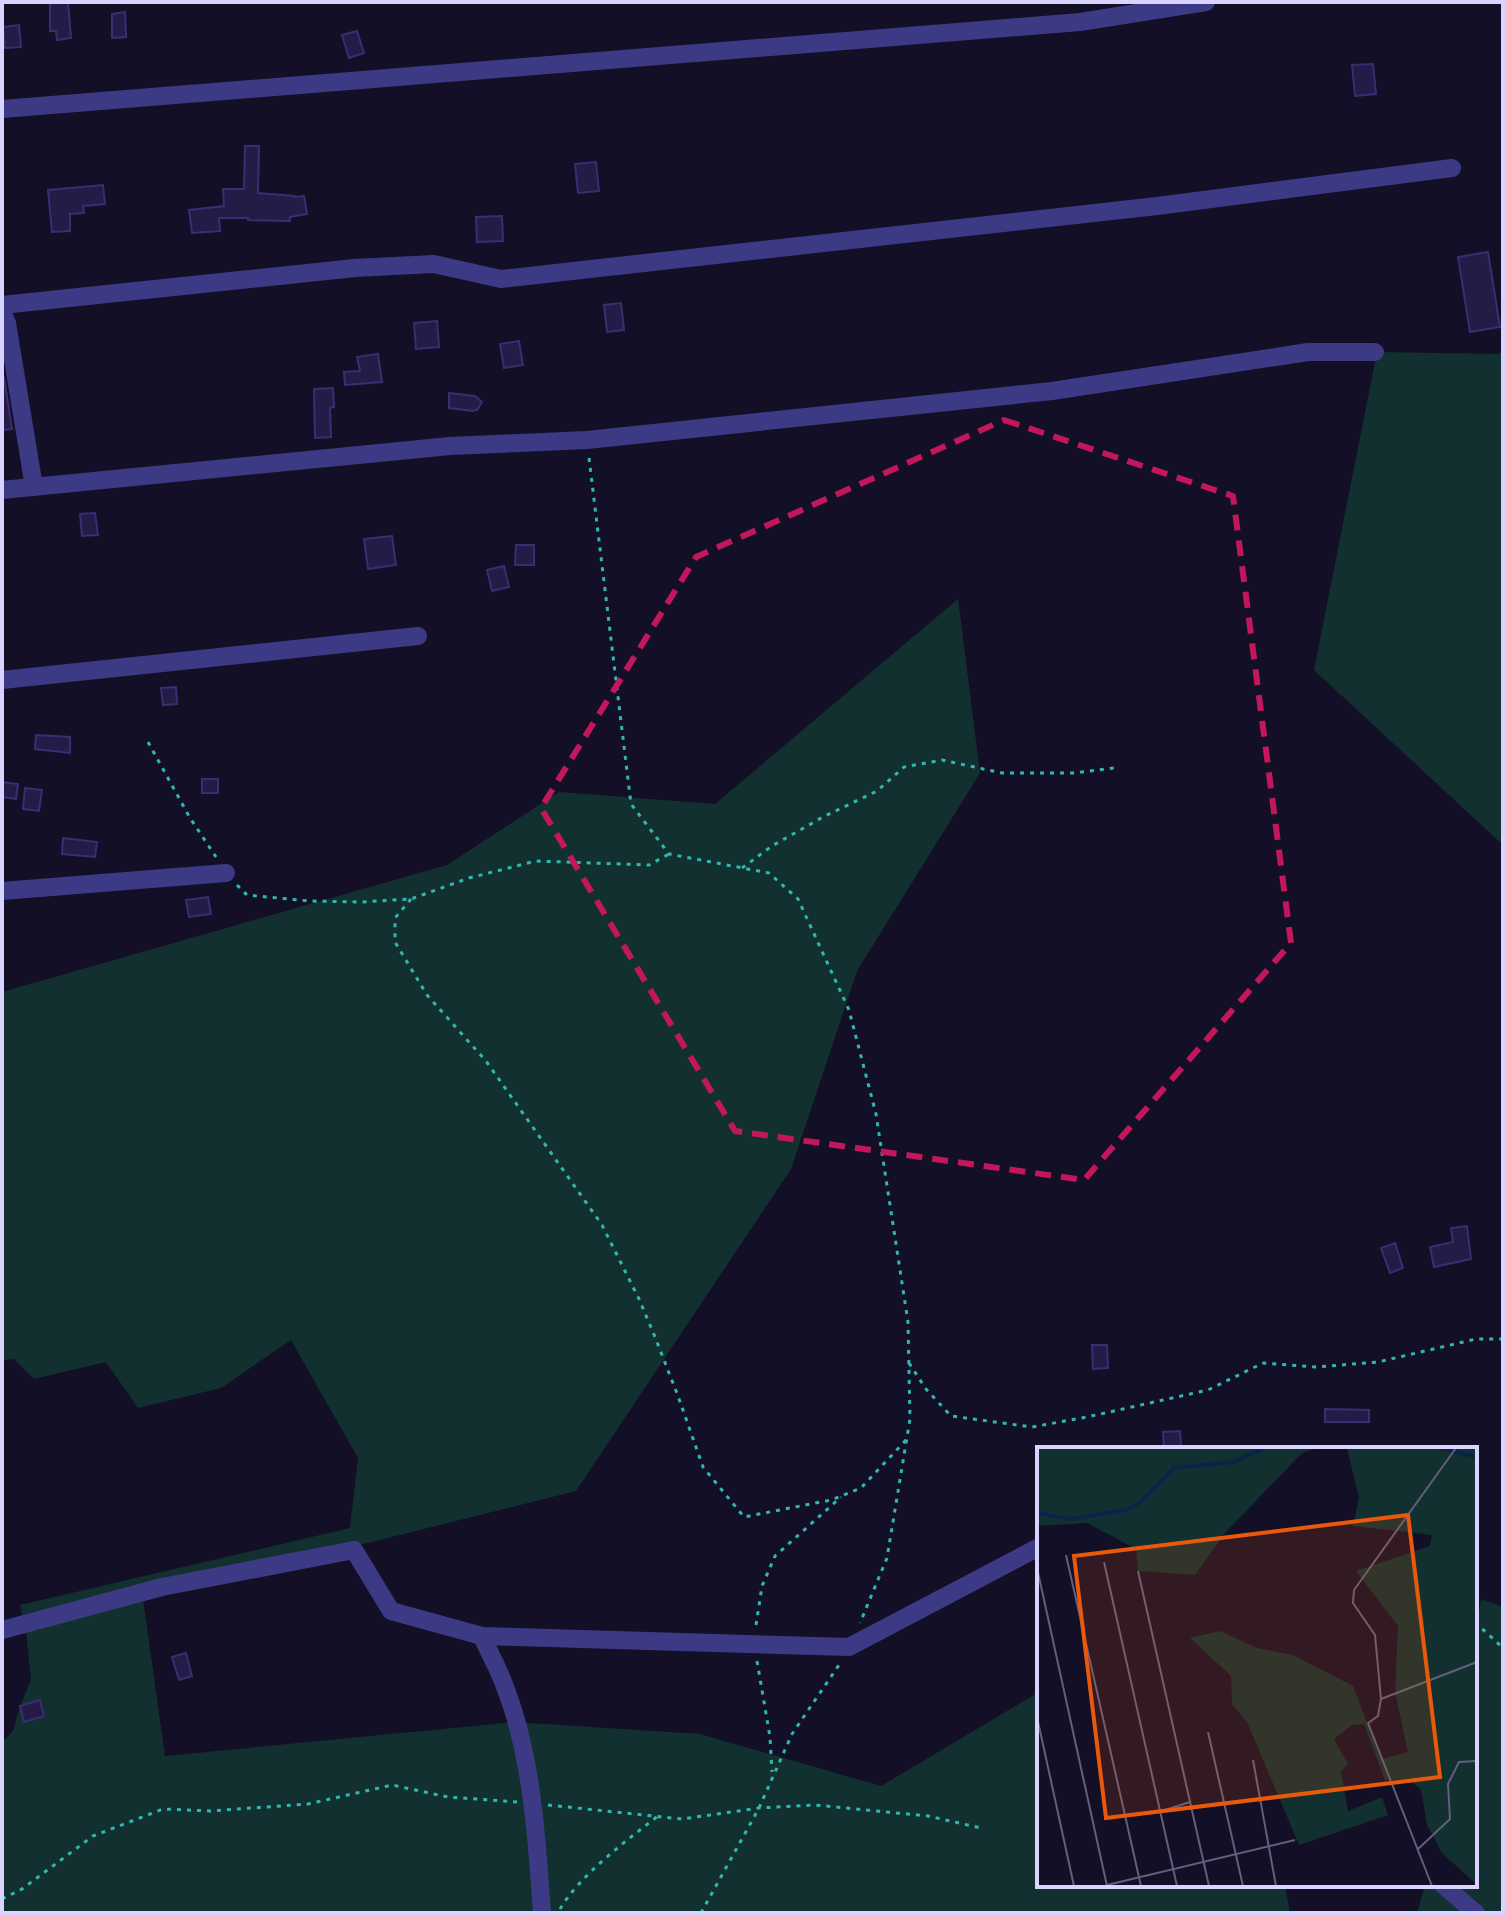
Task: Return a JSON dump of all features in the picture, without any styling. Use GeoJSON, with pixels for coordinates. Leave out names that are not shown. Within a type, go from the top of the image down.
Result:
{"type":"FeatureCollection","features":[{"type":"Feature","properties":{"kind":"street"},"geometry":{"type":"LineString","coordinates":[[2,109],[1080,22],[1206,2]]}},
{"type":"Feature","properties":{"kind":"street"},"geometry":{"type":"LineString","coordinates":[[2,305],[355,268],[434,264],[501,279],[1157,206],[1452,168]]}},
{"type":"Feature","properties":{"kind":"street"},"geometry":{"type":"LineString","coordinates":[[2,312],[7,323],[34,487]]}},
{"type":"Feature","properties":{"kind":"street"},"geometry":{"type":"LineString","coordinates":[[2,490],[450,446],[587,440],[1052,391],[1308,352],[1375,352]]}},
{"type":"Feature","properties":{"kind":"street"},"geometry":{"type":"LineString","coordinates":[[2,680],[418,636]]}},
{"type":"Feature","properties":{"kind":"street"},"geometry":{"type":"LineString","coordinates":[[2,891],[226,873]]}},
{"type":"Feature","properties":{"kind":"street"},"geometry":{"type":"LineString","coordinates":[[2,1630],[162,1587],[354,1550],[391,1611],[482,1636],[849,1647],[1037,1548]]}},
{"type":"Feature","properties":{"kind":"street"},"geometry":{"type":"LineString","coordinates":[[482,1636],[505,1687],[525,1754],[538,1853],[542,1913]]}},
{"type":"Feature","properties":{"kind":"street"},"geometry":{"type":"LineString","coordinates":[[1445,1887],[1476,1913]]}},
{"type":"Feature","properties":{"kind":"path"},"geometry":{"type":"LineString","coordinates":[[587,440],[631,804],[669,854]]}},
{"type":"Feature","properties":{"kind":"path"},"geometry":{"type":"LineString","coordinates":[[148,742],[190,818],[226,873],[247,895],[335,901],[411,899],[469,878],[536,861],[649,865],[669,854],[769,873],[798,899],[849,1010],[876,1114],[908,1322],[910,1419],[887,1558],[849,1647],[792,1734],[759,1808],[701,1913]]}},
{"type":"Feature","properties":{"kind":"path"},"geometry":{"type":"LineString","coordinates":[[742,868],[772,846],[877,791],[904,767],[942,760],[1002,773],[1074,773],[1114,768]]}},
{"type":"Feature","properties":{"kind":"path"},"geometry":{"type":"LineString","coordinates":[[411,899],[395,918],[395,942],[427,995],[486,1061],[602,1225],[644,1312],[703,1467],[744,1517],[831,1500],[861,1488],[907,1439]]}},
{"type":"Feature","properties":{"kind":"path"},"geometry":{"type":"LineString","coordinates":[[909,1363],[926,1389],[951,1416],[1032,1427],[1208,1390],[1263,1363],[1316,1367],[1378,1362],[1476,1339],[1503,1339]]}},
{"type":"Feature","properties":{"kind":"path"},"geometry":{"type":"LineString","coordinates":[[773,1776],[755,1645],[762,1586],[775,1556],[843,1495]]}},
{"type":"Feature","properties":{"kind":"path"},"geometry":{"type":"LineString","coordinates":[[1477,1624],[1503,1648]]}},
{"type":"Feature","properties":{"kind":"path"},"geometry":{"type":"LineString","coordinates":[[2,1899],[22,1889],[93,1836],[163,1809],[210,1811],[308,1804],[392,1785],[448,1797],[682,1819],[759,1808],[815,1805],[928,1816],[981,1828]]}},
{"type":"Feature","properties":{"kind":"path"},"geometry":{"type":"LineString","coordinates":[[558,1913],[568,1895],[620,1845],[658,1816]]}},
{"type":"Feature","properties":{"kind":"highlighted area"},"geometry":{"type":"Polygon","coordinates":[[[1004,420],[1233,496],[1291,943],[1084,1180],[735,1131],[541,808],[696,557],[1004,420]]]}},
{"type":"Feature","properties":{"kind":"green space"},"geometry":{"type":"Polygon","coordinates":[[[1503,348],[1503,845],[1314,670],[1377,352],[1499,354],[1503,348]]]}},
{"type":"Feature","properties":{"kind":"green space"},"geometry":{"type":"Polygon","coordinates":[[[958,599],[980,773],[857,971],[791,1169],[576,1491],[143,1599],[165,1756],[514,1722],[700,1734],[881,1786],[1037,1693],[1037,1887],[1285,1887],[1290,1913],[2,1913],[2,1743],[13,1731],[31,1680],[20,1605],[350,1528],[358,1458],[291,1340],[221,1388],[138,1408],[106,1362],[34,1379],[14,1359],[2,1360],[2,992],[447,865],[559,792],[715,804],[958,599]]]}},
{"type":"Feature","properties":{"kind":"green space"},"geometry":{"type":"Polygon","coordinates":[[[1481,1599],[1503,1607],[1503,1913],[1417,1913],[1424,1887],[1477,1887],[1477,1626],[1481,1599]]]}},
{"type":"Feature","properties":{"kind":"building"},"geometry":{"type":"Polygon","coordinates":[[[50,2],[68,2],[71,38],[57,40],[56,31],[50,31],[50,2]]]}},
{"type":"Feature","properties":{"kind":"building"},"geometry":{"type":"Polygon","coordinates":[[[125,12],[126,37],[112,38],[112,14],[125,12]]]}},
{"type":"Feature","properties":{"kind":"building"},"geometry":{"type":"Polygon","coordinates":[[[19,25],[21,47],[5,48],[3,27],[19,25]]]}},
{"type":"Feature","properties":{"kind":"building"},"geometry":{"type":"Polygon","coordinates":[[[357,31],[364,53],[349,58],[342,35],[357,31]]]}},
{"type":"Feature","properties":{"kind":"building"},"geometry":{"type":"Polygon","coordinates":[[[1373,64],[1376,94],[1355,96],[1352,65],[1373,64]]]}},
{"type":"Feature","properties":{"kind":"building"},"geometry":{"type":"Polygon","coordinates":[[[245,146],[259,146],[258,193],[304,196],[307,214],[290,217],[290,221],[219,218],[220,231],[192,233],[189,210],[224,206],[223,189],[244,189],[245,146]]]}},
{"type":"Feature","properties":{"kind":"building"},"geometry":{"type":"Polygon","coordinates":[[[596,162],[599,191],[578,193],[575,164],[596,162]]]}},
{"type":"Feature","properties":{"kind":"building"},"geometry":{"type":"Polygon","coordinates":[[[103,185],[105,204],[83,206],[84,213],[70,214],[70,231],[52,232],[48,190],[103,185]]]}},
{"type":"Feature","properties":{"kind":"building"},"geometry":{"type":"Polygon","coordinates":[[[502,216],[503,241],[477,242],[476,217],[502,216]]]}},
{"type":"Feature","properties":{"kind":"building"},"geometry":{"type":"Polygon","coordinates":[[[1488,252],[1500,327],[1470,332],[1458,257],[1488,252]]]}},
{"type":"Feature","properties":{"kind":"building"},"geometry":{"type":"Polygon","coordinates":[[[621,303],[624,330],[607,332],[604,305],[621,303]]]}},
{"type":"Feature","properties":{"kind":"building"},"geometry":{"type":"Polygon","coordinates":[[[437,321],[439,347],[416,349],[414,323],[437,321]]]}},
{"type":"Feature","properties":{"kind":"building"},"geometry":{"type":"Polygon","coordinates":[[[519,341],[523,365],[504,368],[500,344],[519,341]]]}},
{"type":"Feature","properties":{"kind":"building"},"geometry":{"type":"Polygon","coordinates":[[[378,354],[382,382],[345,385],[344,372],[360,371],[357,357],[378,354]]]}},
{"type":"Feature","properties":{"kind":"building"},"geometry":{"type":"Polygon","coordinates":[[[2,377],[12,429],[2,430],[2,377]]]}},
{"type":"Feature","properties":{"kind":"building"},"geometry":{"type":"Polygon","coordinates":[[[333,388],[331,437],[315,438],[314,389],[333,388]]]}},
{"type":"Feature","properties":{"kind":"building"},"geometry":{"type":"Polygon","coordinates":[[[449,393],[475,396],[482,402],[473,411],[449,408],[449,393]]]}},
{"type":"Feature","properties":{"kind":"building"},"geometry":{"type":"Polygon","coordinates":[[[95,513],[98,535],[82,536],[80,514],[95,513]]]}},
{"type":"Feature","properties":{"kind":"building"},"geometry":{"type":"Polygon","coordinates":[[[392,536],[396,565],[368,569],[364,539],[392,536]]]}},
{"type":"Feature","properties":{"kind":"building"},"geometry":{"type":"Polygon","coordinates":[[[516,545],[534,545],[534,565],[515,565],[516,545]]]}},
{"type":"Feature","properties":{"kind":"building"},"geometry":{"type":"Polygon","coordinates":[[[504,566],[509,587],[492,591],[487,570],[504,566]]]}},
{"type":"Feature","properties":{"kind":"building"},"geometry":{"type":"Polygon","coordinates":[[[176,687],[177,704],[163,705],[161,688],[176,687]]]}},
{"type":"Feature","properties":{"kind":"building"},"geometry":{"type":"Polygon","coordinates":[[[36,735],[70,737],[70,753],[35,749],[36,735]]]}},
{"type":"Feature","properties":{"kind":"building"},"geometry":{"type":"Polygon","coordinates":[[[202,779],[218,779],[218,793],[202,793],[202,779]]]}},
{"type":"Feature","properties":{"kind":"building"},"geometry":{"type":"Polygon","coordinates":[[[2,782],[18,784],[16,799],[2,797],[2,782]]]}},
{"type":"Feature","properties":{"kind":"building"},"geometry":{"type":"Polygon","coordinates":[[[25,788],[42,790],[39,811],[23,809],[25,788]]]}},
{"type":"Feature","properties":{"kind":"building"},"geometry":{"type":"Polygon","coordinates":[[[63,838],[97,842],[95,857],[62,854],[63,838]]]}},
{"type":"Feature","properties":{"kind":"building"},"geometry":{"type":"Polygon","coordinates":[[[208,897],[211,914],[189,917],[186,900],[208,897]]]}},
{"type":"Feature","properties":{"kind":"building"},"geometry":{"type":"Polygon","coordinates":[[[1467,1226],[1471,1259],[1434,1267],[1430,1247],[1453,1242],[1451,1228],[1467,1226]]]}},
{"type":"Feature","properties":{"kind":"building"},"geometry":{"type":"Polygon","coordinates":[[[1395,1243],[1403,1268],[1390,1273],[1381,1248],[1395,1243]]]}},
{"type":"Feature","properties":{"kind":"building"},"geometry":{"type":"Polygon","coordinates":[[[1092,1345],[1107,1345],[1108,1368],[1093,1369],[1092,1345]]]}},
{"type":"Feature","properties":{"kind":"building"},"geometry":{"type":"Polygon","coordinates":[[[1325,1409],[1369,1410],[1369,1422],[1325,1422],[1325,1409]]]}},
{"type":"Feature","properties":{"kind":"building"},"geometry":{"type":"Polygon","coordinates":[[[1180,1431],[1181,1447],[1164,1447],[1163,1432],[1180,1431]]]}},
{"type":"Feature","properties":{"kind":"building"},"geometry":{"type":"Polygon","coordinates":[[[186,1653],[192,1676],[179,1680],[172,1657],[186,1653]]]}},
{"type":"Feature","properties":{"kind":"building"},"geometry":{"type":"Polygon","coordinates":[[[40,1700],[44,1716],[24,1722],[20,1706],[40,1700]]]}}]}
